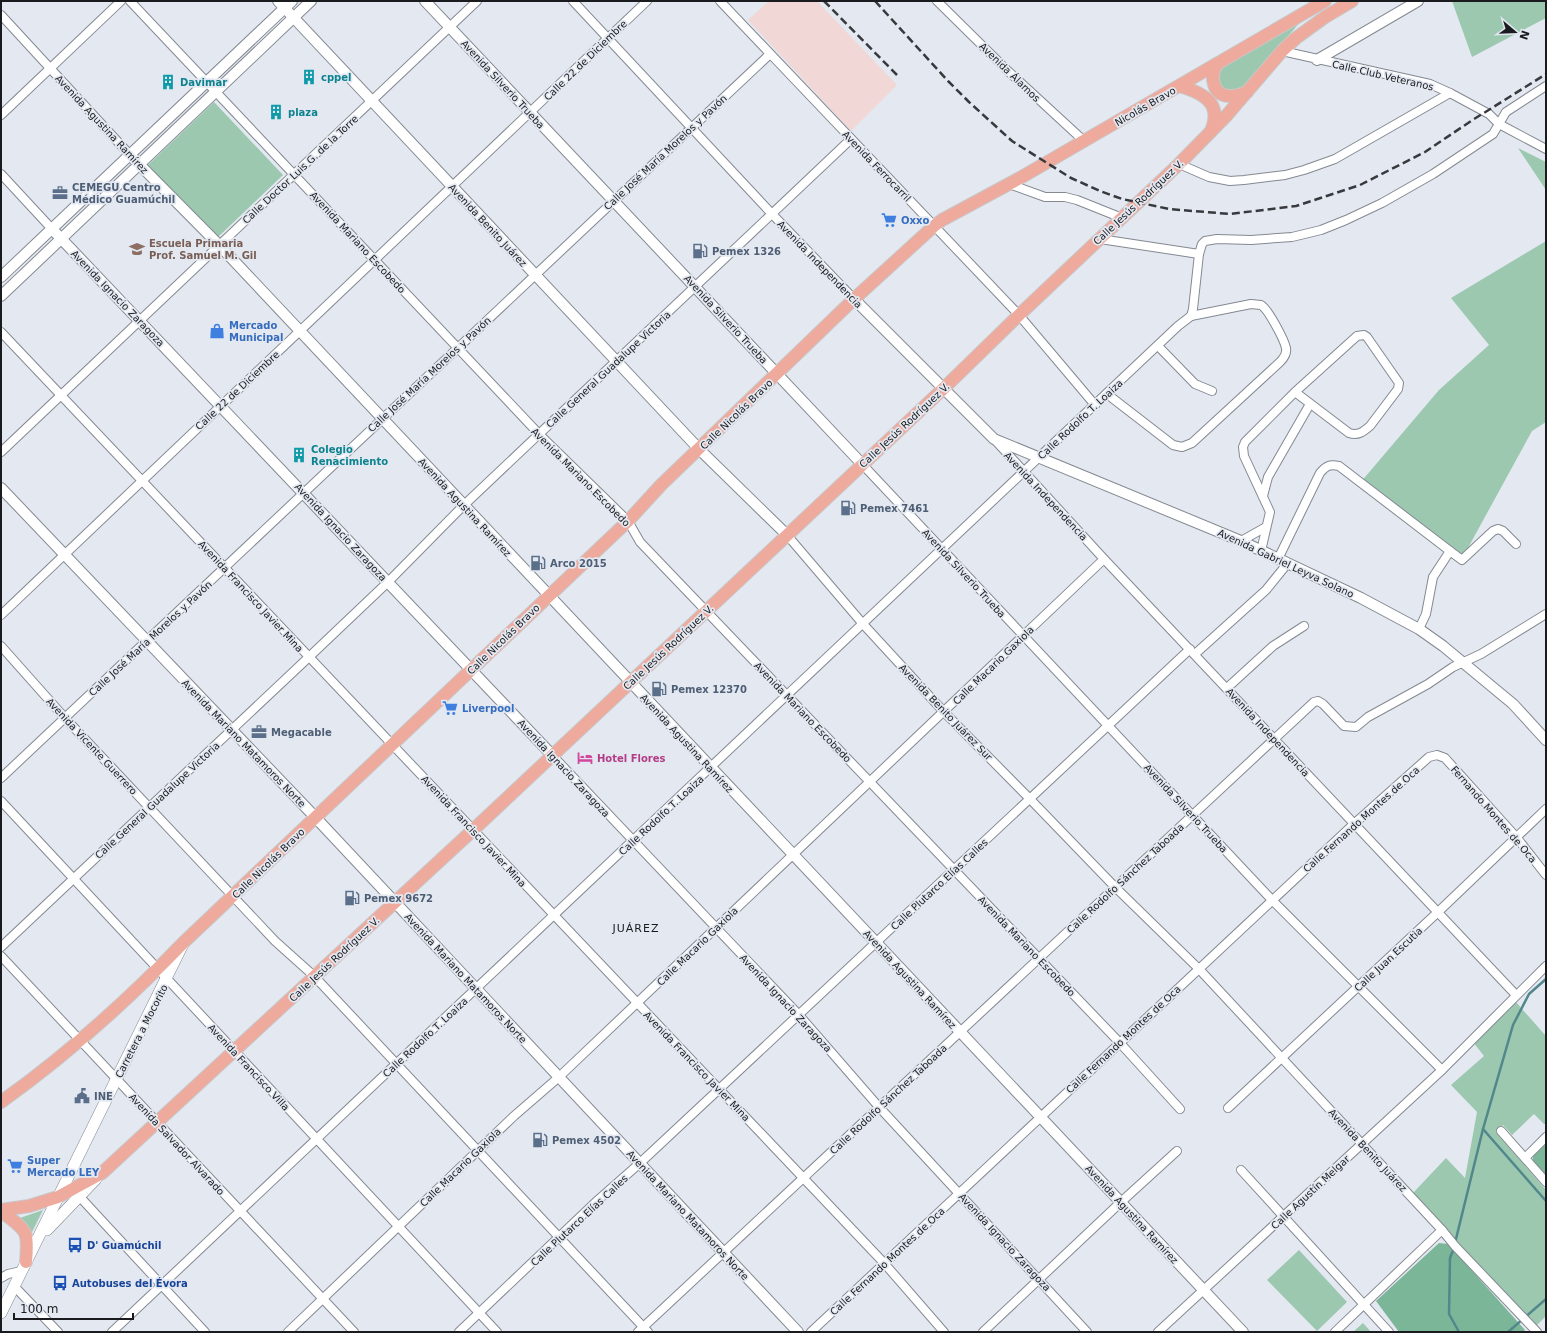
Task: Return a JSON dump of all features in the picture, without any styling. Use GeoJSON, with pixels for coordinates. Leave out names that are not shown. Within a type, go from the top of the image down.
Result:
{"type":"FeatureCollection","features":[{"type":"Feature","properties":{"kind":"main road","name":"Nicolás Bravo"},"geometry":{"type":"LineString","coordinates":[[1009,184],[1325,1]]}},
{"type":"Feature","properties":{"kind":"main road","name":"Calle Jesús Rodríguez V."},"geometry":{"type":"LineString","coordinates":[[25,1264],[49,1227],[102,1173],[473,830],[943,389],[1179,164],[1211,132],[1282,51],[1304,32],[1325,17],[1352,1]]}},
{"type":"Feature","properties":{"kind":"main road"},"geometry":{"type":"LineString","coordinates":[[1217,64],[1213,70],[1212,82],[1219,91],[1223,94],[1232,96],[1247,91]]}},
{"type":"Feature","properties":{"kind":"main road"},"geometry":{"type":"LineString","coordinates":[[1180,86],[1202,94],[1212,105],[1215,118],[1211,132]]}},
{"type":"Feature","properties":{"kind":"main road","name":"Calle Nicolás Bravo"},"geometry":{"type":"LineString","coordinates":[[1,1102],[34,1078],[81,1040],[158,969],[184,942],[628,521],[661,485],[854,299],[934,226],[942,220],[1009,184]]}},
{"type":"Feature","properties":{"kind":"main road","name":"Carretera a Mocorito"},"geometry":{"type":"LineString","coordinates":[[1,1313],[184,942]]}},
{"type":"Feature","properties":{"kind":"main road"},"geometry":{"type":"LineString","coordinates":[[1,1211],[29,1206],[59,1197],[102,1173]]}},
{"type":"Feature","properties":{"kind":"main road"},"geometry":{"type":"LineString","coordinates":[[1,1211],[19,1224],[26,1234],[27,1245],[25,1264]]}},
{"type":"Feature","properties":{"kind":"street"},"geometry":{"type":"LineString","coordinates":[[1,115],[121,1]]}},
{"type":"Feature","properties":{"kind":"street","name":"Avenida Mariano Escobedo"},"geometry":{"type":"LineString","coordinates":[[130,1],[538,434],[628,521],[640,542],[1120,1043],[1180,1109]]}},
{"type":"Feature","properties":{"kind":"street"},"geometry":{"type":"LineString","coordinates":[[1,296],[310,1]]}},
{"type":"Feature","properties":{"kind":"street","name":"Avenida Silverio Trueba"},"geometry":{"type":"LineString","coordinates":[[425,1],[1272,900],[1442,1070]]}},
{"type":"Feature","properties":{"kind":"street","name":"Calle Doctor Luis G. de la Torre"},"geometry":{"type":"LineString","coordinates":[[1,452],[477,1]]}},
{"type":"Feature","properties":{"kind":"street","name":"Avenida Independencia"},"geometry":{"type":"LineString","coordinates":[[573,1],[772,214],[854,299],[994,439],[1104,559],[1516,995]]}},
{"type":"Feature","properties":{"kind":"street","name":"Calle 22 de Diciembre"},"geometry":{"type":"LineString","coordinates":[[1,614],[647,1]]}},
{"type":"Feature","properties":{"kind":"street","name":"Avenida Ferrocarril"},"geometry":{"type":"LineString","coordinates":[[720,1],[1019,316],[1095,405]]}},
{"type":"Feature","properties":{"kind":"street","name":"Avenida Álamos"},"geometry":{"type":"LineString","coordinates":[[937,1],[1008,71],[1084,141]]}},
{"type":"Feature","properties":{"kind":"street"},"geometry":{"type":"LineString","coordinates":[[1317,60],[1418,1]]}},
{"type":"Feature","properties":{"kind":"street"},"geometry":{"type":"LineString","coordinates":[[1,277],[206,82],[284,3]]}},
{"type":"Feature","properties":{"kind":"street","name":"Avenida Benito Juárez"},"geometry":{"type":"LineString","coordinates":[[284,3],[293,18],[699,449]]}},
{"type":"Feature","properties":{"kind":"street","name":"Avenida Agustina Ramírez"},"geometry":{"type":"LineString","coordinates":[[1,15],[130,155],[219,245],[1242,1332]]}},
{"type":"Feature","properties":{"kind":"street","name":"Calle Club Veteranos"},"geometry":{"type":"LineString","coordinates":[[1282,51],[1419,82],[1450,93],[1489,114],[1499,124],[1546,149]]}},
{"type":"Feature","properties":{"kind":"street","name":"Calle José María Morelos y Pavón"},"geometry":{"type":"LineString","coordinates":[[1,778],[770,54]]}},
{"type":"Feature","properties":{"kind":"street"},"geometry":{"type":"LineString","coordinates":[[1107,394],[1165,440],[1178,447],[1192,444],[1280,362],[1286,350],[1284,343],[1267,311],[1261,305],[1252,304],[1191,316],[1196,296],[1199,254],[1202,244],[1217,239],[1252,240],[1292,237],[1328,227],[1382,203],[1433,174],[1493,134],[1506,112],[1546,86]]}},
{"type":"Feature","properties":{"kind":"street"},"geometry":{"type":"LineString","coordinates":[[1179,164],[1209,176],[1230,180],[1278,176],[1304,170],[1335,159],[1450,93]]}},
{"type":"Feature","properties":{"kind":"street","name":"Calle General Guadalupe Victoria"},"geometry":{"type":"LineString","coordinates":[[1,947],[388,582],[463,506],[538,434],[851,139]]}},
{"type":"Feature","properties":{"kind":"street","name":"Avenida Ignacio Zaragoza"},"geometry":{"type":"LineString","coordinates":[[1,174],[52,230],[140,320],[798,1015],[879,1107],[1087,1332]]}},
{"type":"Feature","properties":{"kind":"street"},"geometry":{"type":"LineString","coordinates":[[1009,184],[1045,197],[1071,198],[1122,218]]}},
{"type":"Feature","properties":{"kind":"street"},"geometry":{"type":"LineString","coordinates":[[1100,239],[1199,254]]}},
{"type":"Feature","properties":{"kind":"street","name":"Calle Rodolfo T. Loaiza"},"geometry":{"type":"LineString","coordinates":[[112,1332],[1191,316]]}},
{"type":"Feature","properties":{"kind":"street","name":"Avenida Francisco Javier Mina"},"geometry":{"type":"LineString","coordinates":[[1,332],[884,1263],[944,1332]]}},
{"type":"Feature","properties":{"kind":"street"},"geometry":{"type":"LineString","coordinates":[[1261,551],[1270,512],[1244,456],[1243,447],[1248,439],[1295,392],[1354,338],[1360,335],[1367,337],[1399,383],[1398,389],[1370,426],[1362,433],[1358,434],[1349,433],[1295,392]]}},
{"type":"Feature","properties":{"kind":"street"},"geometry":{"type":"LineString","coordinates":[[1158,346],[1195,384],[1212,391]]}},
{"type":"Feature","properties":{"kind":"street"},"geometry":{"type":"LineString","coordinates":[[1263,496],[1268,478],[1310,404]]}},
{"type":"Feature","properties":{"kind":"street","name":"Avenida Gabriel Leyva Solano"},"geometry":{"type":"LineString","coordinates":[[994,439],[1241,541],[1361,598],[1419,629],[1443,646],[1512,704],[1545,735]]}},
{"type":"Feature","properties":{"kind":"street","name":"Avenida Benito Juárez Sur"},"geometry":{"type":"LineString","coordinates":[[699,449],[787,535],[863,624],[944,712],[1115,887],[1199,969]]}},
{"type":"Feature","properties":{"kind":"street","name":"Calle Plutarco Elías Calles"},"geometry":{"type":"LineString","coordinates":[[459,1332],[598,1200],[640,1163],[1108,726],[1266,590],[1282,561],[1320,473],[1326,466],[1338,466],[1450,552]]}},
{"type":"Feature","properties":{"kind":"street","name":"Avenida Mariano Matamoros Norte"},"geometry":{"type":"LineString","coordinates":[[1,488],[316,817],[798,1332]]}},
{"type":"Feature","properties":{"kind":"street"},"geometry":{"type":"LineString","coordinates":[[1241,541],[1266,527]]}},
{"type":"Feature","properties":{"kind":"street"},"geometry":{"type":"LineString","coordinates":[[1419,629],[1426,614],[1433,577],[1450,552],[1462,560],[1467,557],[1493,531],[1498,529],[1503,531],[1516,544]]}},
{"type":"Feature","properties":{"kind":"street","name":"Calle Macario Gaxiola"},"geometry":{"type":"LineString","coordinates":[[288,1332],[478,1150],[559,1077],[1104,559]]}},
{"type":"Feature","properties":{"kind":"street"},"geometry":{"type":"LineString","coordinates":[[1461,662],[1481,654],[1546,614]]}},
{"type":"Feature","properties":{"kind":"street"},"geometry":{"type":"LineString","coordinates":[[1226,688],[1272,646],[1304,626]]}},
{"type":"Feature","properties":{"kind":"street","name":"Avenida Vicente Guerrero"},"geometry":{"type":"LineString","coordinates":[[1,646],[65,718],[275,941],[314,976],[478,1150],[643,1330]]}},
{"type":"Feature","properties":{"kind":"street","name":"Calle Rodolfo Sánchez Taboada"},"geometry":{"type":"LineString","coordinates":[[643,1330],[723,1252],[1314,702],[1318,701],[1323,704],[1344,726],[1356,727],[1368,717],[1408,696],[1461,662]]}},
{"type":"Feature","properties":{"kind":"street","name":"Calle Fernando Montes de Oca"},"geometry":{"type":"LineString","coordinates":[[811,1332],[1355,823],[1429,757],[1433,755],[1441,756]]}},
{"type":"Feature","properties":{"kind":"street","name":"Fernando Montes de Oca"},"geometry":{"type":"LineString","coordinates":[[1441,756],[1445,758],[1517,838],[1546,875]]}},
{"type":"Feature","properties":{"kind":"street","name":"Avenida Francisco Villa"},"geometry":{"type":"LineString","coordinates":[[1,801],[158,969],[166,980],[235,1051],[498,1332]]}},
{"type":"Feature","properties":{"kind":"street","name":"Calle Juan Escutia"},"geometry":{"type":"LineString","coordinates":[[1228,1108],[1517,838],[1546,809]]}},
{"type":"Feature","properties":{"kind":"street","name":"Avenida Salvador Alvarado"},"geometry":{"type":"LineString","coordinates":[[1,956],[354,1332]]}},
{"type":"Feature","properties":{"kind":"street","name":"Calle Agustín Melgar"},"geometry":{"type":"LineString","coordinates":[[1158,1332],[1442,1070],[1546,966]]}},
{"type":"Feature","properties":{"kind":"street","name":"Avenida Benito Juárez"},"geometry":{"type":"LineString","coordinates":[[1199,969],[1442,1230],[1455,1246],[1537,1332]]}},
{"type":"Feature","properties":{"kind":"street"},"geometry":{"type":"LineString","coordinates":[[1500,1131],[1546,1182]]}},
{"type":"Feature","properties":{"kind":"street"},"geometry":{"type":"LineString","coordinates":[[1525,1158],[1546,1137]]}},
{"type":"Feature","properties":{"kind":"street"},"geometry":{"type":"LineString","coordinates":[[983,1332],[1177,1151]]}},
{"type":"Feature","properties":{"kind":"street"},"geometry":{"type":"LineString","coordinates":[[1241,1170],[1389,1332]]}},
{"type":"Feature","properties":{"kind":"street"},"geometry":{"type":"LineString","coordinates":[[79,1196],[205,1332]]}},
{"type":"Feature","properties":{"kind":"street"},"geometry":{"type":"LineString","coordinates":[[1335,1332],[1442,1230]]}},
{"type":"Feature","properties":{"kind":"street"},"geometry":{"type":"LineString","coordinates":[[1,1278],[25,1264]]}},
{"type":"Feature","properties":{"kind":"street"},"geometry":{"type":"LineString","coordinates":[[14,1286],[58,1332]]}},
{"type":"Feature","properties":{"kind":"shaded area"},"geometry":{"type":"Polygon","coordinates":[[[769,1],[817,1],[897,85],[851,131],[748,20],[769,1]]]}},
{"type":"Feature","properties":{"kind":"green space"},"geometry":{"type":"Polygon","coordinates":[[[1452,1],[1546,1],[1546,18],[1472,57],[1452,1]]]}},
{"type":"Feature","properties":{"kind":"green space"},"geometry":{"type":"Polygon","coordinates":[[[1302,20],[1242,89],[1229,91],[1221,86],[1219,83],[1220,70],[1222,67],[1302,20]]]}},
{"type":"Feature","properties":{"kind":"green space"},"geometry":{"type":"Polygon","coordinates":[[[214,102],[283,175],[217,238],[148,165],[214,102]]]}},
{"type":"Feature","properties":{"kind":"green space"},"geometry":{"type":"Polygon","coordinates":[[[1518,148],[1546,162],[1546,190],[1518,148]]]}},
{"type":"Feature","properties":{"kind":"green space"},"geometry":{"type":"Polygon","coordinates":[[[1546,241],[1546,422],[1532,431],[1463,557],[1360,483],[1439,390],[1489,345],[1451,298],[1546,241]]]}},
{"type":"Feature","properties":{"kind":"green space"},"geometry":{"type":"Polygon","coordinates":[[[1515,1001],[1546,1036],[1546,1124],[1544,1124],[1534,1114],[1512,1135],[1503,1125],[1496,1132],[1546,1190],[1546,1316],[1536,1326],[1530,1323],[1413,1193],[1446,1158],[1465,1178],[1477,1112],[1451,1085],[1484,1056],[1473,1042],[1515,1001]]]}},
{"type":"Feature","properties":{"kind":"green space"},"geometry":{"type":"Polygon","coordinates":[[[1546,1141],[1546,1175],[1533,1161],[1533,1153],[1546,1141]]]}},
{"type":"Feature","properties":{"kind":"green space"},"geometry":{"type":"Polygon","coordinates":[[[43,1210],[31,1234],[20,1218],[43,1210]]]}},
{"type":"Feature","properties":{"kind":"green space"},"geometry":{"type":"Polygon","coordinates":[[[1439,1243],[1448,1244],[1525,1330],[1523,1332],[1399,1332],[1376,1301],[1439,1243]]]}},
{"type":"Feature","properties":{"kind":"green space"},"geometry":{"type":"Polygon","coordinates":[[[1299,1250],[1347,1302],[1317,1331],[1267,1280],[1299,1250]]]}},
{"type":"Feature","properties":{"kind":"green space"},"geometry":{"type":"Polygon","coordinates":[[[1363,1323],[1371,1332],[1353,1332],[1363,1323]]]}},
{"type":"Feature","properties":{"kind":"waterway"},"geometry":{"type":"LineString","coordinates":[[1455,1243],[1483,1129],[1513,1025],[1529,994],[1546,979]]}},
{"type":"Feature","properties":{"kind":"waterway"},"geometry":{"type":"LineString","coordinates":[[1483,1129],[1546,1201]]}},
{"type":"Feature","properties":{"kind":"waterway"},"geometry":{"type":"LineString","coordinates":[[1454,1248],[1450,1258],[1449,1314],[1459,1332]]}},
{"type":"Feature","properties":{"kind":"waterway"},"geometry":{"type":"LineString","coordinates":[[1508,1332],[1546,1299]]}},
{"type":"Feature","properties":{"kind":"railway"},"geometry":{"type":"LineString","coordinates":[[824,1],[897,75]]}},
{"type":"Feature","properties":{"kind":"railway"},"geometry":{"type":"LineString","coordinates":[[875,1],[948,81],[1012,141],[1071,178],[1100,191],[1122,199],[1169,209],[1230,214],[1296,206],[1360,185],[1425,152],[1546,74]]}},
{"type":"Feature","properties":{"kind":"place","name":"cppel"},"geometry":{"type":"Point","coordinates":[309,77]}},
{"type":"Feature","properties":{"kind":"place","name":"Davimar"},"geometry":{"type":"Point","coordinates":[168,82]}},
{"type":"Feature","properties":{"kind":"place","name":"plaza"},"geometry":{"type":"Point","coordinates":[276,112]}},
{"type":"Feature","properties":{"kind":"place","name":"CEMEGU Centro Médico Guamúchil"},"geometry":{"type":"Point","coordinates":[60,193]}},
{"type":"Feature","properties":{"kind":"place","name":"Oxxo"},"geometry":{"type":"Point","coordinates":[889,220]}},
{"type":"Feature","properties":{"kind":"place","name":"Escuela Primaria Prof. Samuel M. Gil"},"geometry":{"type":"Point","coordinates":[137,249]}},
{"type":"Feature","properties":{"kind":"place","name":"Pemex 1326"},"geometry":{"type":"Point","coordinates":[700,251]}},
{"type":"Feature","properties":{"kind":"place","name":"Mercado Municipal"},"geometry":{"type":"Point","coordinates":[217,331]}},
{"type":"Feature","properties":{"kind":"place","name":"Colegio Renacimiento"},"geometry":{"type":"Point","coordinates":[299,455]}},
{"type":"Feature","properties":{"kind":"place","name":"Pemex 7461"},"geometry":{"type":"Point","coordinates":[848,508]}},
{"type":"Feature","properties":{"kind":"place","name":"Arco 2015"},"geometry":{"type":"Point","coordinates":[538,563]}},
{"type":"Feature","properties":{"kind":"place","name":"Pemex 12370"},"geometry":{"type":"Point","coordinates":[659,689]}},
{"type":"Feature","properties":{"kind":"place","name":"Liverpool"},"geometry":{"type":"Point","coordinates":[450,708]}},
{"type":"Feature","properties":{"kind":"place","name":"Megacable"},"geometry":{"type":"Point","coordinates":[259,732]}},
{"type":"Feature","properties":{"kind":"place","name":"Hotel Flores"},"geometry":{"type":"Point","coordinates":[585,758]}},
{"type":"Feature","properties":{"kind":"place","name":"Pemex 9672"},"geometry":{"type":"Point","coordinates":[352,898]}},
{"type":"Feature","properties":{"kind":"place","name":"INE"},"geometry":{"type":"Point","coordinates":[82,1096]}},
{"type":"Feature","properties":{"kind":"place","name":"Pemex 4502"},"geometry":{"type":"Point","coordinates":[540,1140]}},
{"type":"Feature","properties":{"kind":"place","name":"Super Mercado LEY"},"geometry":{"type":"Point","coordinates":[15,1166]}},
{"type":"Feature","properties":{"kind":"place","name":"D' Guamúchil"},"geometry":{"type":"Point","coordinates":[75,1245]}},
{"type":"Feature","properties":{"kind":"place","name":"Autobuses del Évora"},"geometry":{"type":"Point","coordinates":[60,1283]}},
{"type":"Feature","properties":{"kind":"district","name":"JUÁREZ"},"geometry":{"type":"Point","coordinates":[636,928]}}]}
